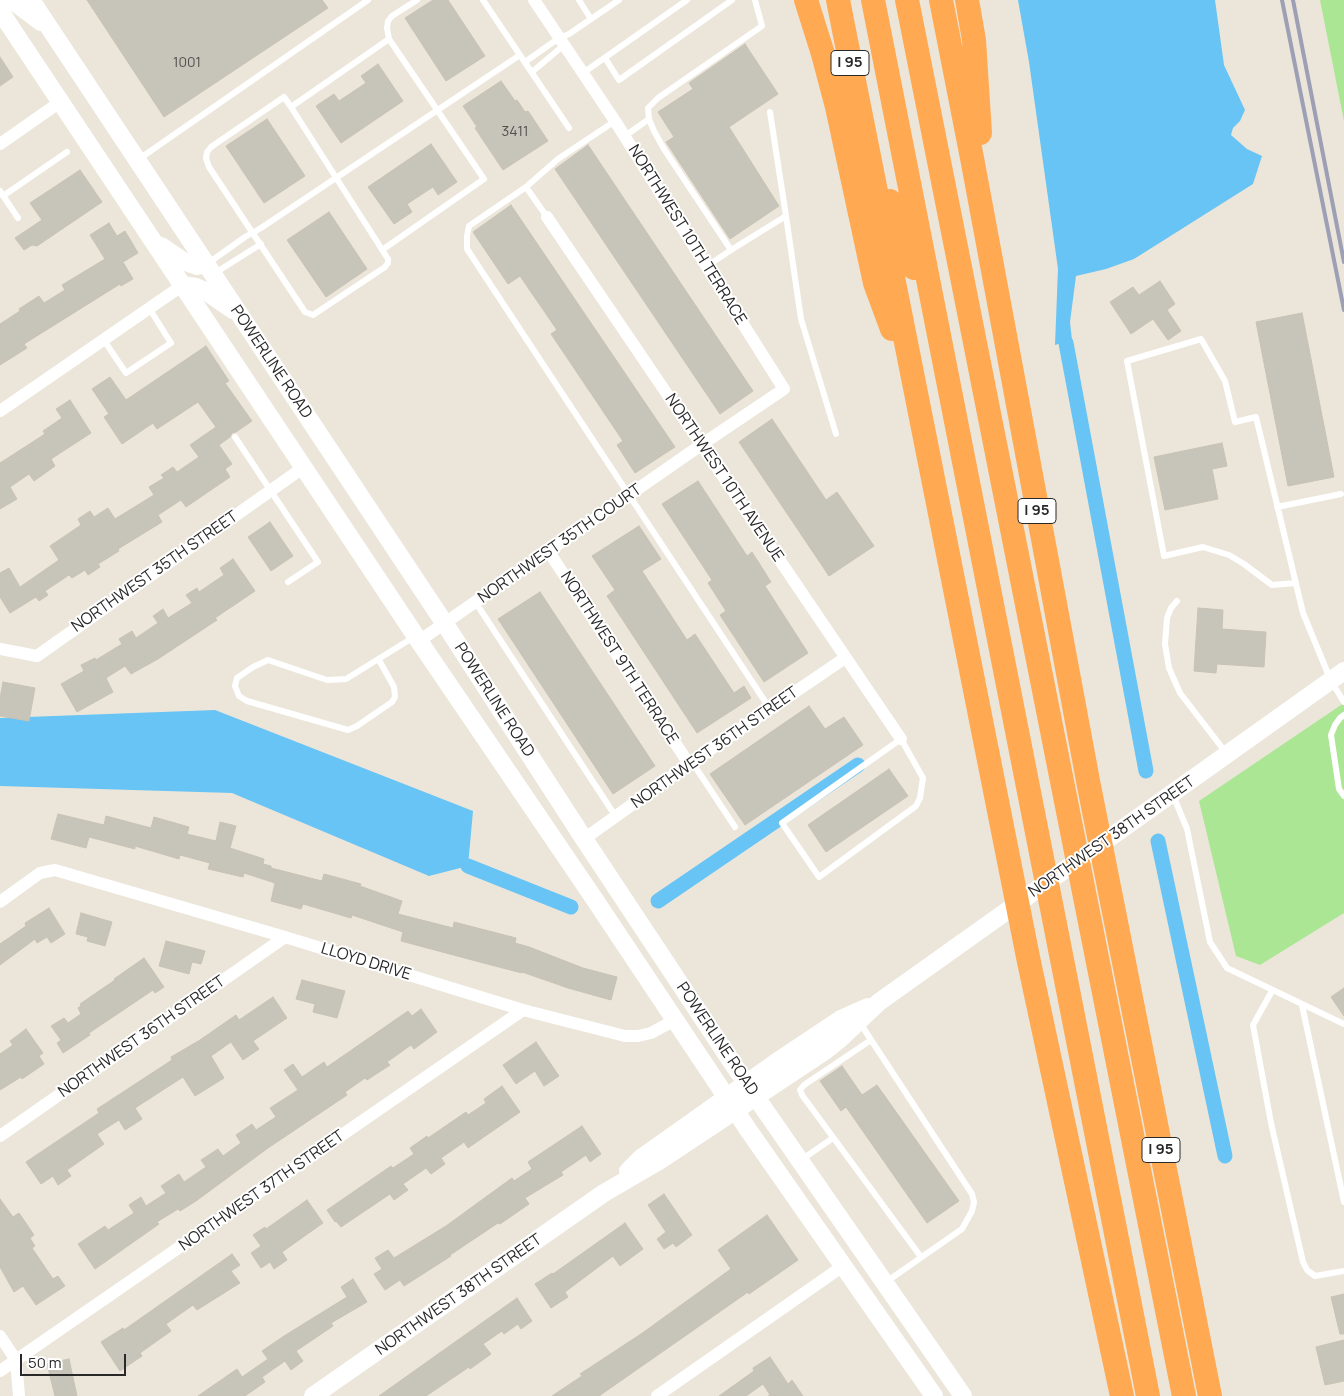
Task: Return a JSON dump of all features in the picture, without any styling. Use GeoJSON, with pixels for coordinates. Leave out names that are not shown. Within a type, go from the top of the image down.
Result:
{"type":"FeatureCollection","features":[{"type":"Feature","properties":{"kind":"highway"},"geometry":{"type":"LineString","coordinates":[[806,0],[837,107],[875,283],[918,403]]}},
{"type":"Feature","properties":{"kind":"highway","name":"I 95"},"geometry":{"type":"LineString","coordinates":[[838,0],[1029,962],[1122,1396]]}},
{"type":"Feature","properties":{"kind":"highway"},"geometry":{"type":"LineString","coordinates":[[873,0],[1148,1396]]}},
{"type":"Feature","properties":{"kind":"highway"},"geometry":{"type":"LineString","coordinates":[[907,0],[1184,1396]]}},
{"type":"Feature","properties":{"kind":"highway","name":"I 95"},"geometry":{"type":"LineString","coordinates":[[941,0],[1088,786],[1210,1396]]}},
{"type":"Feature","properties":{"kind":"highway"},"geometry":{"type":"LineString","coordinates":[[967,0],[974,40],[986,237]]}},
{"type":"Feature","properties":{"kind":"highway"},"geometry":{"type":"LineString","coordinates":[[863,125],[942,345]]}},
{"type":"Feature","properties":{"kind":"main road"},"geometry":{"type":"LineString","coordinates":[[7,0],[17,4],[50,28]]}},
{"type":"Feature","properties":{"kind":"main road","name":"POWERLINE ROAD"},"geometry":{"type":"LineString","coordinates":[[31,0],[446,624],[584,839],[751,1090],[963,1396]]}},
{"type":"Feature","properties":{"kind":"main road","name":"POWERLINE ROAD"},"geometry":{"type":"LineString","coordinates":[[0,11],[417,639],[730,1104],[934,1395]]}},
{"type":"Feature","properties":{"kind":"main road"},"geometry":{"type":"LineString","coordinates":[[152,240],[183,261],[210,269]]}},
{"type":"Feature","properties":{"kind":"main road"},"geometry":{"type":"LineString","coordinates":[[183,285],[196,286],[240,314]]}},
{"type":"Feature","properties":{"kind":"main road","name":"NORTHWEST 38TH STREET"},"geometry":{"type":"LineString","coordinates":[[751,1090],[825,1051],[879,1002],[1337,676]]}},
{"type":"Feature","properties":{"kind":"main road","name":"NORTHWEST 38TH STREET"},"geometry":{"type":"LineString","coordinates":[[313,1396],[604,1194],[641,1158],[751,1090],[841,1019],[879,1002]]}},
{"type":"Feature","properties":{"kind":"street","name":"NORTHWEST 10TH TERRACE"},"geometry":{"type":"LineString","coordinates":[[534,0],[625,136],[784,389],[701,445]]}},
{"type":"Feature","properties":{"kind":"street"},"geometry":{"type":"LineString","coordinates":[[0,144],[60,102]]}},
{"type":"Feature","properties":{"kind":"street","name":"NORTHWEST 10TH AVENUE"},"geometry":{"type":"LineString","coordinates":[[547,217],[901,739]]}},
{"type":"Feature","properties":{"kind":"street"},"geometry":{"type":"LineString","coordinates":[[0,411],[183,285]]}},
{"type":"Feature","properties":{"kind":"street","name":"NORTHWEST 35TH COURT"},"geometry":{"type":"LineString","coordinates":[[417,639],[446,624],[701,445]]}},
{"type":"Feature","properties":{"kind":"street","name":"NORTHWEST 35TH STREET"},"geometry":{"type":"LineString","coordinates":[[0,649],[37,656],[304,467]]}},
{"type":"Feature","properties":{"kind":"street","name":"NORTHWEST 9TH TERRACE"},"geometry":{"type":"LineString","coordinates":[[549,552],[691,763]]}},
{"type":"Feature","properties":{"kind":"street","name":"NORTHWEST 36TH STREET"},"geometry":{"type":"LineString","coordinates":[[584,839],[691,763],[846,658]]}},
{"type":"Feature","properties":{"kind":"street","name":"LLOYD DRIVE"},"geometry":{"type":"LineString","coordinates":[[0,902],[40,874],[55,870],[285,937],[523,1010],[632,1037],[651,1033],[675,1020]]}},
{"type":"Feature","properties":{"kind":"street","name":"NORTHWEST 36TH STREET"},"geometry":{"type":"LineString","coordinates":[[0,1136],[285,937]]}},
{"type":"Feature","properties":{"kind":"street","name":"NORTHWEST 37TH STREET"},"geometry":{"type":"LineString","coordinates":[[0,1371],[523,1010]]}},
{"type":"Feature","properties":{"kind":"street"},"geometry":{"type":"LineString","coordinates":[[657,1396],[843,1266]]}},
{"type":"Feature","properties":{"kind":"street"},"geometry":{"type":"LineString","coordinates":[[0,1336],[16,1360],[19,1396]]}},
{"type":"Feature","properties":{"kind":"lane"},"geometry":{"type":"LineString","coordinates":[[137,160],[368,0]]}},
{"type":"Feature","properties":{"kind":"lane"},"geometry":{"type":"LineString","coordinates":[[382,250],[484,179],[389,39],[388,21],[392,16],[417,0]]}},
{"type":"Feature","properties":{"kind":"lane"},"geometry":{"type":"LineString","coordinates":[[483,0],[569,128]]}},
{"type":"Feature","properties":{"kind":"lane"},"geometry":{"type":"LineString","coordinates":[[579,0],[591,19]]}},
{"type":"Feature","properties":{"kind":"lane"},"geometry":{"type":"LineString","coordinates":[[532,72],[569,34],[619,0]]}},
{"type":"Feature","properties":{"kind":"lane"},"geometry":{"type":"LineString","coordinates":[[583,73],[687,0]]}},
{"type":"Feature","properties":{"kind":"lane"},"geometry":{"type":"LineString","coordinates":[[605,58],[619,80],[732,0]]}},
{"type":"Feature","properties":{"kind":"lane"},"geometry":{"type":"LineString","coordinates":[[731,250],[664,149],[649,119],[648,108],[658,98],[762,26],[755,0]]}},
{"type":"Feature","properties":{"kind":"lane"},"geometry":{"type":"LineString","coordinates":[[290,107],[389,39]]}},
{"type":"Feature","properties":{"kind":"lane"},"geometry":{"type":"LineString","coordinates":[[525,62],[562,41]]}},
{"type":"Feature","properties":{"kind":"lane"},"geometry":{"type":"LineString","coordinates":[[210,269],[252,232],[262,228],[520,55]]}},
{"type":"Feature","properties":{"kind":"lane"},"geometry":{"type":"LineString","coordinates":[[284,96],[290,107],[388,259],[385,267],[313,315],[305,312],[209,167],[206,158],[207,152],[211,147],[284,96]]}},
{"type":"Feature","properties":{"kind":"lane"},"geometry":{"type":"LineString","coordinates":[[770,112],[801,319],[836,434]]}},
{"type":"Feature","properties":{"kind":"lane"},"geometry":{"type":"LineString","coordinates":[[625,136],[649,119]]}},
{"type":"Feature","properties":{"kind":"lane"},"geometry":{"type":"LineString","coordinates":[[615,121],[558,159],[526,187],[469,226],[467,249],[770,709]]}},
{"type":"Feature","properties":{"kind":"lane"},"geometry":{"type":"LineString","coordinates":[[18,218],[2,194],[67,152]]}},
{"type":"Feature","properties":{"kind":"lane"},"geometry":{"type":"LineString","coordinates":[[526,187],[547,217]]}},
{"type":"Feature","properties":{"kind":"lane"},"geometry":{"type":"LineString","coordinates":[[707,266],[786,216]]}},
{"type":"Feature","properties":{"kind":"lane"},"geometry":{"type":"LineString","coordinates":[[210,269],[260,244]]}},
{"type":"Feature","properties":{"kind":"lane"},"geometry":{"type":"LineString","coordinates":[[103,339],[126,373],[171,343],[149,308]]}},
{"type":"Feature","properties":{"kind":"lane"},"geometry":{"type":"LineString","coordinates":[[1296,583],[1272,584],[1229,555],[1203,547],[1164,556],[1127,361],[1201,338],[1225,381],[1235,422],[1256,417],[1278,506],[1296,583],[1303,613],[1337,676],[1344,702]]}},
{"type":"Feature","properties":{"kind":"lane"},"geometry":{"type":"LineString","coordinates":[[235,437],[318,562],[288,582]]}},
{"type":"Feature","properties":{"kind":"lane"},"geometry":{"type":"LineString","coordinates":[[1278,506],[1340,494]]}},
{"type":"Feature","properties":{"kind":"lane"},"geometry":{"type":"LineString","coordinates":[[1176,601],[1167,618],[1164,644],[1169,668],[1180,693],[1228,755]]}},
{"type":"Feature","properties":{"kind":"lane"},"geometry":{"type":"LineString","coordinates":[[476,603],[616,817]]}},
{"type":"Feature","properties":{"kind":"lane"},"geometry":{"type":"LineString","coordinates":[[379,660],[394,687],[395,697],[392,702],[348,730],[247,701],[239,696],[234,686],[237,678],[253,666],[268,660],[327,680],[337,681],[356,674],[379,660],[417,639]]}},
{"type":"Feature","properties":{"kind":"lane"},"geometry":{"type":"LineString","coordinates":[[1344,715],[1335,724],[1332,735],[1339,789],[1344,796]]}},
{"type":"Feature","properties":{"kind":"lane"},"geometry":{"type":"LineString","coordinates":[[901,739],[923,778],[920,798],[916,806],[819,877],[782,823],[901,739]]}},
{"type":"Feature","properties":{"kind":"lane"},"geometry":{"type":"LineString","coordinates":[[691,763],[735,826]]}},
{"type":"Feature","properties":{"kind":"lane"},"geometry":{"type":"LineString","coordinates":[[1173,794],[1187,829],[1210,942],[1227,968],[1344,1024]]}},
{"type":"Feature","properties":{"kind":"lane"},"geometry":{"type":"LineString","coordinates":[[1272,990],[1253,1025],[1271,1123],[1303,1262],[1307,1270],[1315,1276],[1344,1271]]}},
{"type":"Feature","properties":{"kind":"lane"},"geometry":{"type":"LineString","coordinates":[[1302,1005],[1344,1202]]}},
{"type":"Feature","properties":{"kind":"lane"},"geometry":{"type":"LineString","coordinates":[[859,1021],[972,1194],[974,1202],[972,1212],[962,1229],[885,1283]]}},
{"type":"Feature","properties":{"kind":"lane"},"geometry":{"type":"LineString","coordinates":[[871,1040],[804,1085],[800,1090],[921,1257]]}},
{"type":"Feature","properties":{"kind":"lane"},"geometry":{"type":"LineString","coordinates":[[800,1161],[833,1138]]}},
{"type":"Feature","properties":{"kind":"green space"},"geometry":{"type":"Polygon","coordinates":[[[1320,0],[1344,0],[1344,121],[1320,0]]]}},
{"type":"Feature","properties":{"kind":"green space"},"geometry":{"type":"Polygon","coordinates":[[[1344,703],[1344,913],[1260,965],[1236,956],[1199,801],[1344,703]]]}},
{"type":"Feature","properties":{"kind":"water"},"geometry":{"type":"Polygon","coordinates":[[[1018,0],[1215,0],[1224,65],[1245,110],[1240,121],[1233,128],[1231,135],[1247,149],[1262,156],[1253,184],[1134,259],[1106,269],[1076,276],[1070,322],[1072,340],[1055,345],[1058,269],[1029,62],[1018,0]]]}},
{"type":"Feature","properties":{"kind":"water"},"geometry":{"type":"Polygon","coordinates":[[[215,710],[473,811],[468,866],[429,876],[232,793],[0,786],[0,718],[215,710]]]}},
{"type":"Feature","properties":{"kind":"building"},"geometry":{"type":"Polygon","coordinates":[[[87,0],[322,0],[328,8],[164,117],[87,0]]]}},
{"type":"Feature","properties":{"kind":"building"},"geometry":{"type":"Polygon","coordinates":[[[433,0],[448,0],[485,56],[446,81],[405,18],[433,0]]]}},
{"type":"Feature","properties":{"kind":"building"},"geometry":{"type":"Polygon","coordinates":[[[745,44],[778,94],[729,127],[779,206],[730,239],[666,142],[674,137],[658,112],[693,89],[689,83],[745,44]]]}},
{"type":"Feature","properties":{"kind":"building"},"geometry":{"type":"Polygon","coordinates":[[[0,57],[13,77],[0,86],[0,57]]]}},
{"type":"Feature","properties":{"kind":"building"},"geometry":{"type":"Polygon","coordinates":[[[378,64],[403,101],[341,143],[316,106],[334,94],[339,101],[366,83],[361,76],[378,64]]]}},
{"type":"Feature","properties":{"kind":"building"},"geometry":{"type":"Polygon","coordinates":[[[501,81],[515,101],[517,100],[525,112],[528,111],[548,141],[503,170],[463,106],[501,81]]]}},
{"type":"Feature","properties":{"kind":"building"},"geometry":{"type":"Polygon","coordinates":[[[267,119],[305,176],[264,203],[226,146],[267,119]]]}},
{"type":"Feature","properties":{"kind":"building"},"geometry":{"type":"Polygon","coordinates":[[[431,144],[457,182],[438,195],[433,187],[407,204],[412,212],[394,224],[368,187],[431,144]]]}},
{"type":"Feature","properties":{"kind":"building"},"geometry":{"type":"Polygon","coordinates":[[[588,145],[753,391],[720,414],[555,169],[588,145]]]}},
{"type":"Feature","properties":{"kind":"building"},"geometry":{"type":"Polygon","coordinates":[[[80,170],[102,202],[37,246],[32,245],[24,250],[15,238],[42,220],[30,203],[80,170]]]}},
{"type":"Feature","properties":{"kind":"building"},"geometry":{"type":"Polygon","coordinates":[[[511,205],[675,447],[635,473],[617,445],[623,441],[551,334],[557,330],[520,276],[508,284],[473,232],[511,205]]]}},
{"type":"Feature","properties":{"kind":"building"},"geometry":{"type":"Polygon","coordinates":[[[329,212],[367,269],[326,297],[287,240],[329,212]]]}},
{"type":"Feature","properties":{"kind":"building"},"geometry":{"type":"Polygon","coordinates":[[[109,223],[117,236],[125,231],[138,253],[123,262],[133,279],[121,286],[120,284],[24,344],[27,348],[0,365],[0,324],[39,296],[44,303],[65,290],[62,285],[105,259],[90,235],[109,223]]]}},
{"type":"Feature","properties":{"kind":"building"},"geometry":{"type":"Polygon","coordinates":[[[1160,281],[1175,304],[1167,310],[1181,331],[1168,340],[1153,319],[1131,334],[1110,302],[1133,287],[1139,295],[1160,281]]]}},
{"type":"Feature","properties":{"kind":"building"},"geometry":{"type":"Polygon","coordinates":[[[1302,313],[1334,477],[1288,486],[1256,322],[1302,313]]]}},
{"type":"Feature","properties":{"kind":"building"},"geometry":{"type":"Polygon","coordinates":[[[206,346],[229,381],[225,383],[252,421],[232,433],[230,437],[219,445],[232,464],[225,469],[230,477],[186,507],[181,500],[158,515],[162,522],[118,549],[119,551],[98,564],[100,567],[88,575],[85,570],[72,578],[69,575],[45,591],[48,595],[39,601],[36,597],[10,613],[0,597],[0,573],[9,568],[20,587],[59,560],[50,546],[81,525],[78,519],[90,511],[94,517],[108,508],[115,519],[154,495],[149,487],[164,478],[161,475],[173,467],[177,472],[199,457],[190,445],[216,427],[198,402],[157,429],[153,423],[122,444],[104,417],[109,414],[92,389],[110,377],[126,400],[206,346]]]}},
{"type":"Feature","properties":{"kind":"building"},"geometry":{"type":"Polygon","coordinates":[[[70,400],[91,433],[51,459],[55,466],[34,481],[29,474],[10,487],[17,499],[0,509],[0,463],[45,434],[43,431],[62,418],[56,409],[70,400]]]}},
{"type":"Feature","properties":{"kind":"building"},"geometry":{"type":"Polygon","coordinates":[[[772,419],[826,500],[837,492],[874,546],[829,576],[739,442],[772,419]]]}},
{"type":"Feature","properties":{"kind":"building"},"geometry":{"type":"Polygon","coordinates":[[[1222,443],[1227,466],[1212,469],[1218,499],[1165,510],[1154,457],[1222,443]]]}},
{"type":"Feature","properties":{"kind":"building"},"geometry":{"type":"Polygon","coordinates":[[[698,481],[747,556],[752,552],[771,582],[765,586],[808,653],[764,682],[720,615],[726,611],[708,583],[712,580],[662,504],[698,481]]]}},
{"type":"Feature","properties":{"kind":"building"},"geometry":{"type":"Polygon","coordinates":[[[270,522],[293,556],[271,571],[248,537],[270,522]]]}},
{"type":"Feature","properties":{"kind":"building"},"geometry":{"type":"Polygon","coordinates":[[[639,526],[661,559],[642,571],[687,640],[695,634],[734,693],[744,686],[751,698],[697,733],[607,596],[615,590],[592,556],[639,526]]]}},
{"type":"Feature","properties":{"kind":"building"},"geometry":{"type":"Polygon","coordinates":[[[233,559],[255,591],[215,618],[217,620],[158,659],[131,674],[125,666],[106,678],[113,692],[77,712],[61,684],[84,671],[81,665],[95,658],[96,660],[122,644],[119,639],[132,631],[136,638],[158,623],[153,616],[163,609],[168,618],[192,603],[186,595],[197,588],[199,592],[224,575],[220,568],[233,559]]]}},
{"type":"Feature","properties":{"kind":"building"},"geometry":{"type":"Polygon","coordinates":[[[540,592],[655,766],[613,794],[498,619],[540,592]]]}},
{"type":"Feature","properties":{"kind":"building"},"geometry":{"type":"Polygon","coordinates":[[[1198,608],[1223,610],[1222,629],[1266,632],[1264,667],[1217,664],[1216,673],[1194,671],[1198,608]]]}},
{"type":"Feature","properties":{"kind":"building"},"geometry":{"type":"Polygon","coordinates":[[[3,682],[35,688],[29,721],[0,716],[3,682]]]}},
{"type":"Feature","properties":{"kind":"building"},"geometry":{"type":"Polygon","coordinates":[[[809,706],[825,729],[844,717],[863,745],[745,825],[710,774],[809,706]]]}},
{"type":"Feature","properties":{"kind":"building"},"geometry":{"type":"Polygon","coordinates":[[[889,769],[908,796],[826,852],[808,825],[889,769]]]}},
{"type":"Feature","properties":{"kind":"building"},"geometry":{"type":"Polygon","coordinates":[[[58,814],[104,825],[106,816],[151,828],[154,817],[189,827],[187,834],[216,841],[220,822],[236,826],[230,848],[264,859],[263,864],[271,866],[271,868],[322,881],[324,874],[361,884],[360,886],[402,901],[398,914],[453,928],[454,922],[516,938],[515,943],[583,968],[617,977],[611,1000],[522,972],[401,941],[403,932],[352,915],[351,918],[303,904],[301,909],[271,901],[275,883],[244,873],[243,877],[208,869],[210,863],[180,855],[179,859],[135,846],[135,849],[89,837],[86,848],[51,839],[58,814]]]}},
{"type":"Feature","properties":{"kind":"building"},"geometry":{"type":"Polygon","coordinates":[[[49,908],[65,934],[51,943],[47,937],[37,943],[35,939],[0,965],[0,944],[26,926],[25,923],[49,908]]]}},
{"type":"Feature","properties":{"kind":"building"},"geometry":{"type":"Polygon","coordinates":[[[81,913],[112,922],[105,946],[87,941],[88,937],[76,934],[81,913]]]}},
{"type":"Feature","properties":{"kind":"building"},"geometry":{"type":"Polygon","coordinates":[[[166,941],[205,951],[201,964],[192,962],[189,974],[159,966],[166,941]]]}},
{"type":"Feature","properties":{"kind":"building"},"geometry":{"type":"Polygon","coordinates":[[[144,958],[164,987],[155,993],[153,990],[63,1053],[57,1043],[61,1040],[51,1026],[64,1018],[68,1023],[81,1014],[78,1008],[81,1006],[80,1004],[144,958]]]}},
{"type":"Feature","properties":{"kind":"building"},"geometry":{"type":"Polygon","coordinates":[[[302,980],[345,991],[337,1018],[313,1012],[315,1004],[296,999],[302,980]]]}},
{"type":"Feature","properties":{"kind":"building"},"geometry":{"type":"Polygon","coordinates":[[[1344,988],[1344,1016],[1331,997],[1344,988]]]}},
{"type":"Feature","properties":{"kind":"building"},"geometry":{"type":"Polygon","coordinates":[[[273,997],[287,1018],[253,1041],[259,1049],[243,1060],[231,1042],[211,1056],[224,1078],[195,1096],[183,1077],[135,1108],[142,1119],[125,1130],[119,1120],[97,1134],[104,1144],[67,1170],[71,1176],[58,1185],[53,1176],[41,1184],[26,1162],[99,1113],[97,1109],[172,1060],[171,1057],[236,1015],[239,1020],[273,997]]]}},
{"type":"Feature","properties":{"kind":"building"},"geometry":{"type":"Polygon","coordinates":[[[421,1009],[437,1032],[414,1049],[411,1045],[387,1062],[390,1065],[367,1080],[365,1078],[345,1092],[347,1095],[268,1148],[196,1201],[157,1222],[159,1224],[95,1269],[78,1244],[105,1226],[108,1230],[134,1213],[129,1205],[141,1197],[146,1206],[166,1193],[161,1186],[179,1174],[184,1182],[206,1167],[201,1160],[218,1149],[223,1156],[241,1143],[236,1135],[252,1124],[256,1130],[276,1117],[270,1108],[298,1090],[284,1070],[293,1064],[302,1077],[324,1062],[327,1067],[408,1011],[412,1016],[421,1009]]]}},
{"type":"Feature","properties":{"kind":"building"},"geometry":{"type":"Polygon","coordinates":[[[26,1029],[43,1053],[39,1056],[44,1064],[22,1079],[21,1077],[0,1090],[0,1054],[13,1045],[10,1041],[26,1029]]]}},
{"type":"Feature","properties":{"kind":"building"},"geometry":{"type":"Polygon","coordinates":[[[536,1042],[559,1076],[544,1086],[535,1071],[516,1084],[503,1065],[536,1042]]]}},
{"type":"Feature","properties":{"kind":"building"},"geometry":{"type":"Polygon","coordinates":[[[842,1066],[862,1095],[877,1085],[959,1201],[927,1223],[846,1107],[841,1111],[820,1081],[842,1066]]]}},
{"type":"Feature","properties":{"kind":"building"},"geometry":{"type":"Polygon","coordinates":[[[502,1086],[520,1112],[468,1148],[464,1142],[441,1158],[445,1164],[431,1174],[426,1168],[403,1184],[408,1190],[394,1200],[390,1194],[341,1227],[335,1222],[327,1210],[391,1166],[393,1168],[414,1154],[410,1148],[427,1136],[428,1138],[466,1112],[468,1115],[486,1103],[484,1099],[502,1086]]]}},
{"type":"Feature","properties":{"kind":"building"},"geometry":{"type":"Polygon","coordinates":[[[582,1126],[601,1154],[590,1162],[586,1155],[561,1172],[563,1175],[525,1198],[529,1204],[500,1224],[498,1223],[404,1286],[400,1280],[385,1290],[374,1274],[382,1269],[375,1258],[388,1250],[394,1258],[446,1226],[512,1178],[514,1181],[532,1169],[528,1162],[582,1126]]]}},
{"type":"Feature","properties":{"kind":"building"},"geometry":{"type":"Polygon","coordinates":[[[664,1194],[692,1235],[676,1247],[673,1243],[664,1249],[657,1239],[666,1232],[648,1205],[664,1194]]]}},
{"type":"Feature","properties":{"kind":"building"},"geometry":{"type":"Polygon","coordinates":[[[0,1199],[13,1217],[19,1213],[34,1235],[30,1238],[35,1246],[32,1248],[53,1279],[58,1276],[65,1286],[36,1305],[23,1286],[14,1292],[0,1267],[0,1199]]]}},
{"type":"Feature","properties":{"kind":"building"},"geometry":{"type":"Polygon","coordinates":[[[307,1200],[323,1223],[282,1252],[287,1260],[274,1269],[270,1262],[261,1268],[251,1253],[261,1246],[253,1235],[265,1227],[266,1229],[307,1200]]]}},
{"type":"Feature","properties":{"kind":"building"},"geometry":{"type":"Polygon","coordinates":[[[767,1215],[798,1260],[749,1294],[748,1292],[599,1396],[552,1396],[582,1376],[580,1374],[641,1334],[731,1269],[718,1250],[767,1215]]]}},
{"type":"Feature","properties":{"kind":"building"},"geometry":{"type":"Polygon","coordinates":[[[625,1223],[643,1249],[620,1266],[613,1256],[565,1292],[568,1297],[551,1308],[535,1284],[553,1274],[625,1223]]]}},
{"type":"Feature","properties":{"kind":"building"},"geometry":{"type":"Polygon","coordinates":[[[232,1254],[240,1265],[231,1271],[240,1283],[197,1310],[193,1305],[166,1324],[171,1331],[140,1353],[142,1356],[120,1371],[101,1342],[123,1328],[124,1330],[232,1254]]]}},
{"type":"Feature","properties":{"kind":"building"},"geometry":{"type":"Polygon","coordinates":[[[353,1279],[367,1302],[331,1323],[333,1326],[296,1351],[303,1361],[291,1370],[285,1361],[262,1377],[265,1382],[245,1396],[198,1396],[237,1369],[242,1377],[268,1359],[262,1351],[347,1297],[341,1287],[353,1279]]]}},
{"type":"Feature","properties":{"kind":"building"},"geometry":{"type":"Polygon","coordinates":[[[1344,1294],[1344,1334],[1340,1334],[1331,1297],[1344,1294]]]}},
{"type":"Feature","properties":{"kind":"building"},"geometry":{"type":"Polygon","coordinates":[[[517,1298],[532,1321],[521,1329],[518,1324],[504,1334],[502,1331],[483,1344],[491,1354],[470,1369],[469,1367],[426,1396],[379,1396],[517,1298]]]}},
{"type":"Feature","properties":{"kind":"building"},"geometry":{"type":"Polygon","coordinates":[[[1344,1340],[1344,1381],[1325,1385],[1316,1347],[1344,1340]]]}},
{"type":"Feature","properties":{"kind":"building"},"geometry":{"type":"Polygon","coordinates":[[[770,1357],[788,1384],[792,1380],[803,1396],[768,1396],[770,1395],[763,1384],[746,1396],[719,1396],[754,1371],[753,1368],[770,1357]]]}},
{"type":"Feature","properties":{"kind":"building"},"geometry":{"type":"Polygon","coordinates":[[[69,1359],[77,1396],[55,1396],[47,1364],[69,1359]]]}},
{"type":"Feature","properties":{"kind":"waterway"},"geometry":{"type":"LineString","coordinates":[[1066,343],[1146,771]]}},
{"type":"Feature","properties":{"kind":"waterway"},"geometry":{"type":"LineString","coordinates":[[658,901],[858,765]]}},
{"type":"Feature","properties":{"kind":"waterway"},"geometry":{"type":"LineString","coordinates":[[1158,841],[1225,1156]]}},
{"type":"Feature","properties":{"kind":"waterway"},"geometry":{"type":"LineString","coordinates":[[468,866],[571,907]]}},
{"type":"Feature","properties":{"kind":"railway"},"geometry":{"type":"LineString","coordinates":[[1282,0],[1344,310]]}},
{"type":"Feature","properties":{"kind":"railway"},"geometry":{"type":"LineString","coordinates":[[1293,0],[1344,262]]}}]}
